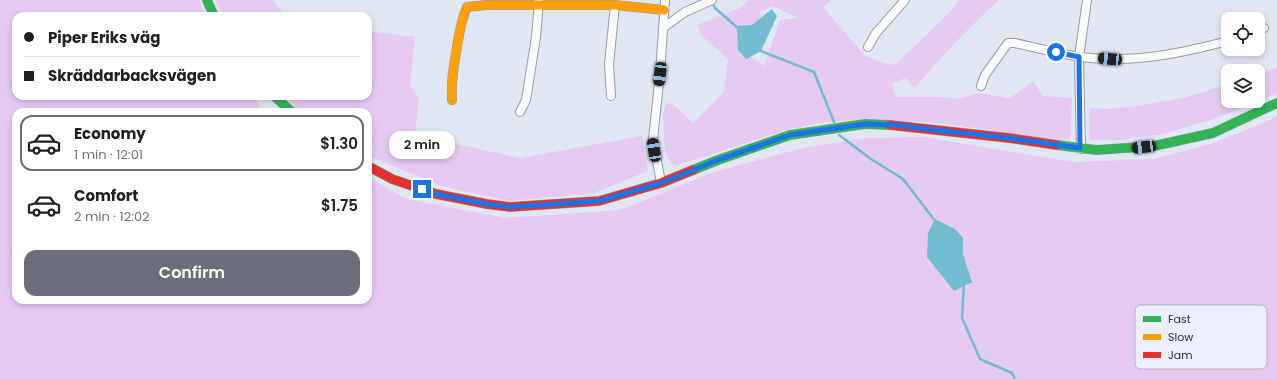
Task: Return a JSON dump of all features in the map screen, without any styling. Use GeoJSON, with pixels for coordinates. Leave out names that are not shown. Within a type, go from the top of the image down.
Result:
{"type":"FeatureCollection","features":[{"type":"Feature","properties":{"kind":"street"},"geometry":{"type":"LineString","coordinates":[[206,0],[212,12]]}},
{"type":"Feature","properties":{"kind":"street"},"geometry":{"type":"LineString","coordinates":[[868,47],[876,33],[905,0]]}},
{"type":"Feature","properties":{"kind":"street"},"geometry":{"type":"LineString","coordinates":[[1080,148],[1079,57],[1087,0]]}},
{"type":"Feature","properties":{"kind":"street"},"geometry":{"type":"LineString","coordinates":[[663,28],[685,12],[710,1]]}},
{"type":"Feature","properties":{"kind":"street"},"geometry":{"type":"LineString","coordinates":[[452,100],[450,88],[462,16],[467,7],[486,3],[539,2],[591,2],[664,5],[660,74],[653,139],[661,183]]}},
{"type":"Feature","properties":{"kind":"street"},"geometry":{"type":"LineString","coordinates":[[520,112],[526,100],[536,37],[539,2]]}},
{"type":"Feature","properties":{"kind":"street"},"geometry":{"type":"LineString","coordinates":[[611,96],[609,64],[618,3]]}},
{"type":"Feature","properties":{"kind":"street"},"geometry":{"type":"LineString","coordinates":[[981,86],[985,75],[1008,43],[1015,43],[1079,57],[1110,59],[1157,56],[1190,51],[1221,43]]}},
{"type":"Feature","properties":{"kind":"street"},"geometry":{"type":"LineString","coordinates":[[278,100],[288,108]]}},
{"type":"Feature","properties":{"kind":"street"},"geometry":{"type":"LineString","coordinates":[[372,168],[392,179],[436,194],[487,204],[510,207],[599,201],[661,183],[718,160],[790,135],[865,124],[896,125],[1097,150],[1154,146],[1213,133],[1277,103]]}},
{"type":"Feature","properties":{"kind":"shaded area"},"geometry":{"type":"Polygon","coordinates":[[[0,0],[199,0],[204,12],[12,12],[12,100],[257,100],[260,108],[12,108],[12,304],[372,304],[372,179],[406,199],[505,218],[620,210],[714,172],[803,148],[867,138],[923,137],[1074,162],[1154,159],[1211,144],[1266,122],[1277,115],[1277,379],[0,379],[0,0]],[[935,220],[964,285],[971,282],[963,254],[963,238],[955,229],[935,220]]]}},
{"type":"Feature","properties":{"kind":"shaded area"},"geometry":{"type":"Polygon","coordinates":[[[215,0],[272,0],[282,12],[222,12],[215,0]]]}},
{"type":"Feature","properties":{"kind":"shaded area"},"geometry":{"type":"Polygon","coordinates":[[[749,0],[832,0],[823,7],[865,56],[883,63],[895,65],[948,14],[960,0],[999,0],[956,42],[915,88],[905,78],[892,84],[895,97],[938,97],[959,99],[974,94],[986,94],[1009,99],[1033,81],[1043,96],[1072,98],[1070,140],[1041,138],[941,123],[865,119],[825,122],[790,129],[674,166],[665,154],[663,114],[666,104],[672,103],[693,123],[724,92],[728,59],[701,35],[697,25],[740,8],[749,0]],[[773,6],[759,12],[764,19],[743,51],[764,66],[780,20],[799,18],[773,6]]]}},
{"type":"Feature","properties":{"kind":"shaded area"},"geometry":{"type":"Polygon","coordinates":[[[372,32],[415,37],[410,85],[419,98],[415,135],[520,158],[642,136],[648,171],[594,193],[509,201],[442,186],[372,158],[372,108],[297,108],[288,100],[372,100],[372,32]]]}},
{"type":"Feature","properties":{"kind":"shaded area"},"geometry":{"type":"Polygon","coordinates":[[[1277,67],[1277,93],[1265,99],[1265,71],[1277,67]]]}},
{"type":"Feature","properties":{"kind":"shaded area"},"geometry":{"type":"Polygon","coordinates":[[[1221,86],[1221,108],[1242,108],[1214,119],[1163,134],[1120,140],[1089,140],[1090,108],[1107,109],[1137,106],[1187,97],[1221,86]]]}},
{"type":"Feature","properties":{"kind":"water"},"geometry":{"type":"Polygon","coordinates":[[[772,9],[777,16],[761,51],[746,59],[738,50],[737,26],[752,25],[772,9]]]}},
{"type":"Feature","properties":{"kind":"water"},"geometry":{"type":"Polygon","coordinates":[[[935,219],[955,229],[963,238],[963,254],[972,282],[954,291],[927,257],[928,233],[935,219]]]}},
{"type":"Feature","properties":{"kind":"waterway"},"geometry":{"type":"LineString","coordinates":[[712,1],[715,8],[739,29]]}},
{"type":"Feature","properties":{"kind":"waterway"},"geometry":{"type":"LineString","coordinates":[[760,49],[761,51],[814,72],[834,122]]}},
{"type":"Feature","properties":{"kind":"waterway"},"geometry":{"type":"LineString","coordinates":[[839,135],[871,159],[903,179],[936,222]]}},
{"type":"Feature","properties":{"kind":"waterway"},"geometry":{"type":"LineString","coordinates":[[963,283],[962,318],[980,359],[1012,373],[1015,379]]}},
{"type":"Feature","properties":{"kind":"traffic: fast"},"geometry":{"type":"LineString","coordinates":[[207,0],[212,12]]}},
{"type":"Feature","properties":{"kind":"traffic: fast"},"geometry":{"type":"LineString","coordinates":[[278,100],[288,108]]}},
{"type":"Feature","properties":{"kind":"traffic: fast"},"geometry":{"type":"LineString","coordinates":[[1057,145],[1097,150],[1154,146],[1213,133],[1277,103]]}},
{"type":"Feature","properties":{"kind":"traffic: fast"},"geometry":{"type":"LineString","coordinates":[[693,170],[790,135],[865,124],[890,125]]}},
{"type":"Feature","properties":{"kind":"traffic: slow"},"geometry":{"type":"LineString","coordinates":[[452,100],[454,65],[461,24],[467,7],[486,5],[615,5],[664,10]]}},
{"type":"Feature","properties":{"kind":"traffic: jam"},"geometry":{"type":"LineString","coordinates":[[890,125],[1009,138],[1057,145]]}},
{"type":"Feature","properties":{"kind":"traffic: jam"},"geometry":{"type":"LineString","coordinates":[[372,168],[392,179],[436,194],[510,207],[599,201],[661,183],[693,170]]}},
{"type":"Feature","properties":{"kind":"route"},"geometry":{"type":"LineString","coordinates":[[422,189],[436,194],[510,207],[599,201],[661,183],[718,160],[790,135],[865,124],[896,125],[1080,148],[1079,57],[1056,52]]}}]}
